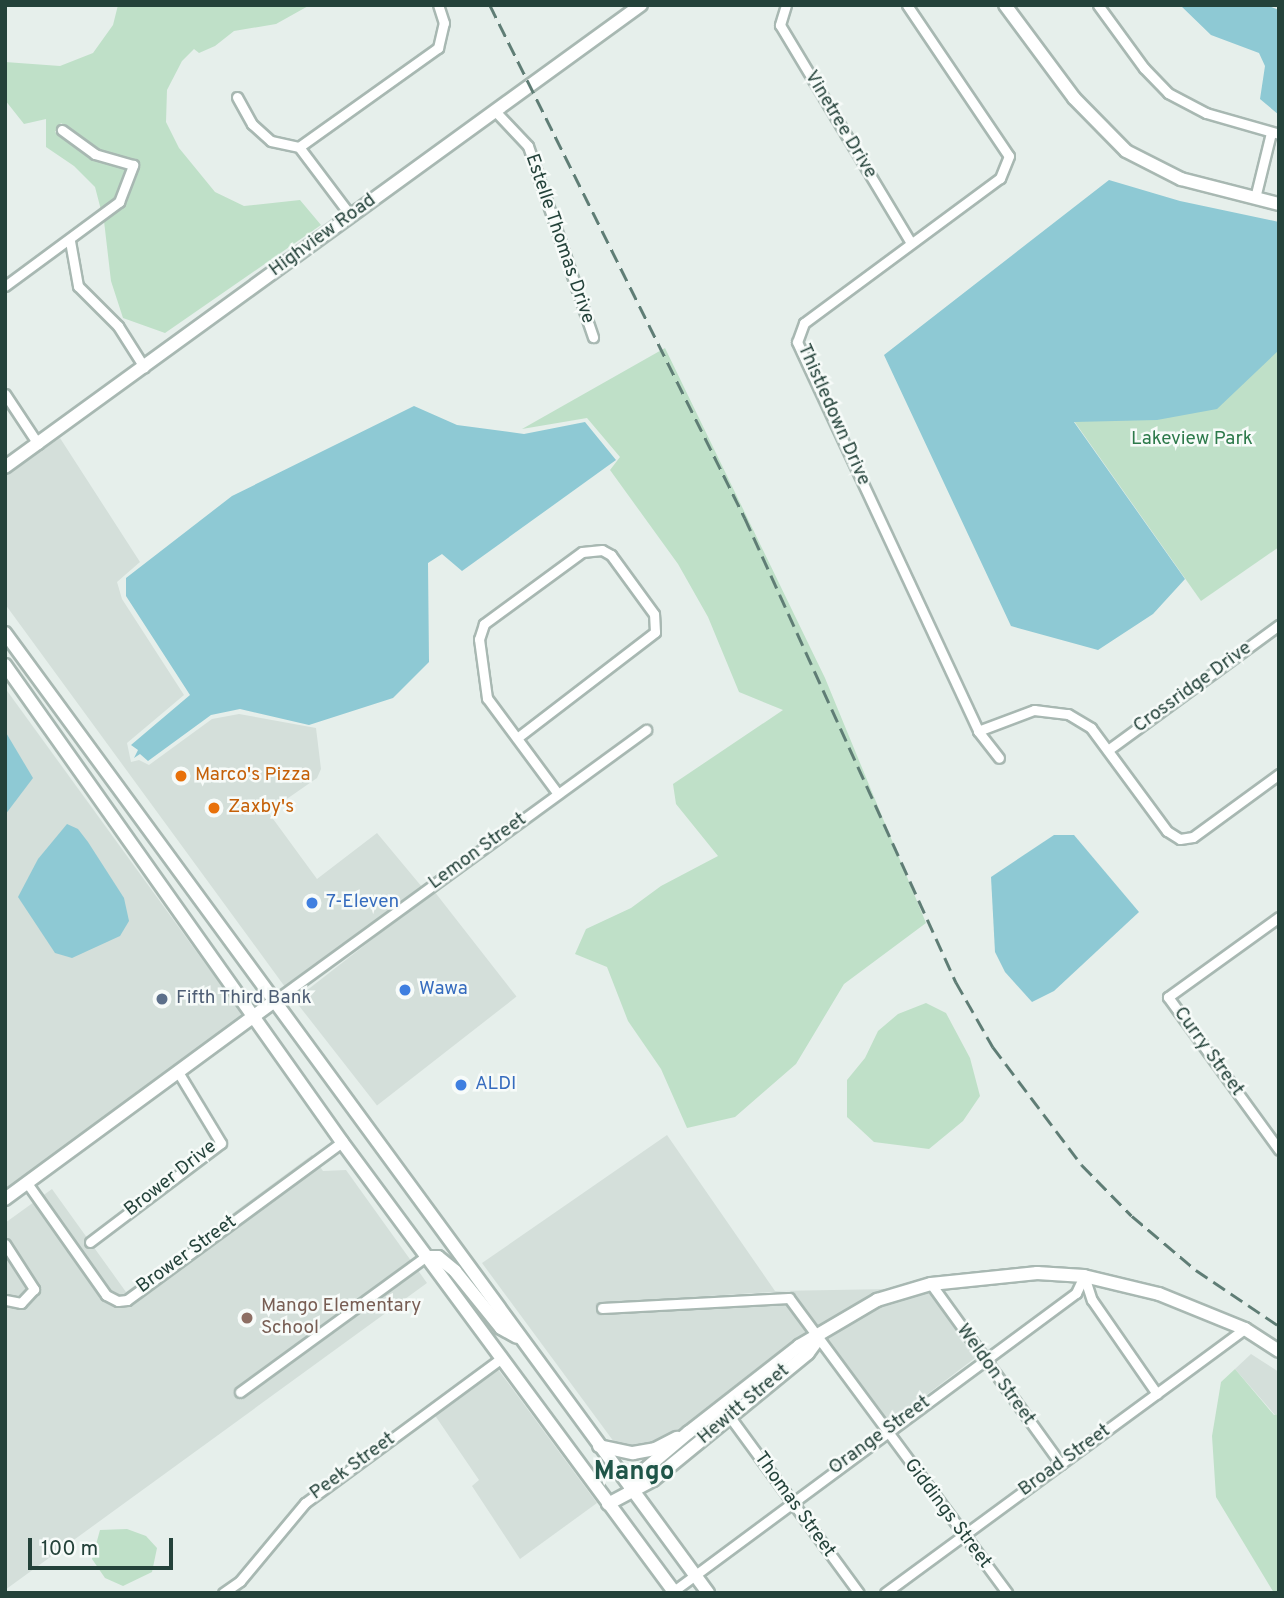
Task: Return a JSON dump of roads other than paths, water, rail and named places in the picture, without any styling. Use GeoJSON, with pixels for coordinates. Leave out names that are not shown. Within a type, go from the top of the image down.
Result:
{"type":"FeatureCollection","features":[{"type":"Feature","properties":{"kind":"main road","name":"Highview Road"},"geometry":{"type":"LineString","coordinates":[[5,467],[640,5]]}},
{"type":"Feature","properties":{"kind":"main road"},"geometry":{"type":"LineString","coordinates":[[1005,5],[1073,98],[1126,151],[1181,179],[1279,204]]}},
{"type":"Feature","properties":{"kind":"main road"},"geometry":{"type":"LineString","coordinates":[[5,633],[277,999],[520,1339],[708,1593]]}},
{"type":"Feature","properties":{"kind":"main road"},"geometry":{"type":"LineString","coordinates":[[5,665],[342,1142],[673,1592]]}},
{"type":"Feature","properties":{"kind":"main road"},"geometry":{"type":"LineString","coordinates":[[5,1199],[277,999]]}},
{"type":"Feature","properties":{"kind":"main road"},"geometry":{"type":"LineString","coordinates":[[425,1257],[438,1257],[455,1271],[500,1328],[520,1339]]}},
{"type":"Feature","properties":{"kind":"main road","name":"Hewitt Street"},"geometry":{"type":"LineString","coordinates":[[630,1489],[643,1471],[799,1346],[818,1338],[877,1300],[931,1284],[1037,1273],[1084,1276],[1159,1294],[1245,1329],[1279,1351]]}},
{"type":"Feature","properties":{"kind":"main road","name":"Hewitt Street"},"geometry":{"type":"LineString","coordinates":[[608,1504],[630,1489],[653,1480],[808,1353],[818,1338]]}},
{"type":"Feature","properties":{"kind":"main road"},"geometry":{"type":"LineString","coordinates":[[599,1446],[633,1453],[655,1450],[690,1432]]}},
{"type":"Feature","properties":{"kind":"street"},"geometry":{"type":"LineString","coordinates":[[299,147],[438,48],[444,23],[438,5]]}},
{"type":"Feature","properties":{"kind":"street","name":"Vinetree Drive"},"geometry":{"type":"LineString","coordinates":[[786,5],[780,25],[911,243]]}},
{"type":"Feature","properties":{"kind":"street","name":"Thistledown Drive"},"geometry":{"type":"LineString","coordinates":[[907,5],[1009,156],[1000,178],[804,323],[797,342],[978,731],[999,758]]}},
{"type":"Feature","properties":{"kind":"street"},"geometry":{"type":"LineString","coordinates":[[1098,5],[1144,68],[1168,93],[1206,113],[1275,133],[1255,198]]}},
{"type":"Feature","properties":{"kind":"street"},"geometry":{"type":"LineString","coordinates":[[237,97],[252,124],[271,141],[299,147],[351,216]]}},
{"type":"Feature","properties":{"kind":"street","name":"Estelle Thomas Drive"},"geometry":{"type":"LineString","coordinates":[[495,111],[528,146],[593,337]]}},
{"type":"Feature","properties":{"kind":"street"},"geometry":{"type":"LineString","coordinates":[[5,286],[119,202],[133,166],[95,154],[62,130]]}},
{"type":"Feature","properties":{"kind":"street"},"geometry":{"type":"LineString","coordinates":[[69,241],[78,286],[118,326],[144,367]]}},
{"type":"Feature","properties":{"kind":"street"},"geometry":{"type":"LineString","coordinates":[[5,394],[38,444]]}},
{"type":"Feature","properties":{"kind":"street"},"geometry":{"type":"LineString","coordinates":[[517,737],[655,632],[654,614],[602,550],[582,552],[484,624],[478,639],[482,686],[517,737],[558,793]]}},
{"type":"Feature","properties":{"kind":"street","name":"Crossridge Drive"},"geometry":{"type":"LineString","coordinates":[[1108,750],[1279,625]]}},
{"type":"Feature","properties":{"kind":"street"},"geometry":{"type":"LineString","coordinates":[[978,731],[1034,710],[1051,709],[1091,728],[1167,831],[1180,839],[1193,837],[1279,774]]}},
{"type":"Feature","properties":{"kind":"street","name":"Lemon Street"},"geometry":{"type":"LineString","coordinates":[[277,999],[646,730]]}},
{"type":"Feature","properties":{"kind":"street","name":"Curry Street"},"geometry":{"type":"LineString","coordinates":[[1279,917],[1168,997],[1279,1150]]}},
{"type":"Feature","properties":{"kind":"street","name":"Brower Drive"},"geometry":{"type":"LineString","coordinates":[[90,1242],[221,1143],[178,1072]]}},
{"type":"Feature","properties":{"kind":"street","name":"Brower Street"},"geometry":{"type":"LineString","coordinates":[[27,1183],[106,1295],[127,1300],[342,1142]]}},
{"type":"Feature","properties":{"kind":"street"},"geometry":{"type":"LineString","coordinates":[[5,1244],[34,1289],[21,1303],[5,1300]]}},
{"type":"Feature","properties":{"kind":"street"},"geometry":{"type":"LineString","coordinates":[[240,1392],[425,1257]]}},
{"type":"Feature","properties":{"kind":"street"},"geometry":{"type":"LineString","coordinates":[[1084,1276],[1091,1300],[1157,1394]]}},
{"type":"Feature","properties":{"kind":"street","name":"Orange Street"},"geometry":{"type":"LineString","coordinates":[[673,1592],[791,1501],[1076,1293],[1084,1276]]}},
{"type":"Feature","properties":{"kind":"street","name":"Weldon Street"},"geometry":{"type":"LineString","coordinates":[[931,1284],[984,1361],[1061,1464]]}},
{"type":"Feature","properties":{"kind":"street","name":"Giddings Street"},"geometry":{"type":"LineString","coordinates":[[602,1308],[789,1298],[885,1433],[1007,1593]]}},
{"type":"Feature","properties":{"kind":"street","name":"Broad Street"},"geometry":{"type":"LineString","coordinates":[[885,1593],[1245,1329]]}},
{"type":"Feature","properties":{"kind":"street","name":"Peek Street"},"geometry":{"type":"LineString","coordinates":[[223,1593],[240,1581],[305,1503],[500,1359]]}},
{"type":"Feature","properties":{"kind":"street","name":"Thomas Street"},"geometry":{"type":"LineString","coordinates":[[730,1417],[859,1593]]}},
{"type":"Feature","properties":{"kind":"water"},"geometry":{"type":"Polygon","coordinates":[[[1180,5],[1266,5],[1279,10],[1279,115],[1260,99],[1265,66],[1259,53],[1211,35],[1180,5]]]}},
{"type":"Feature","properties":{"kind":"water"},"geometry":{"type":"Polygon","coordinates":[[[1109,180],[1180,201],[1279,222],[1279,350],[1217,409],[1157,420],[1074,422],[1185,579],[1153,614],[1098,650],[1011,626],[884,355],[1109,180]]]}},
{"type":"Feature","properties":{"kind":"water"},"geometry":{"type":"Polygon","coordinates":[[[414,406],[457,425],[524,434],[585,422],[616,460],[462,571],[442,554],[428,563],[429,662],[393,698],[309,725],[240,709],[211,715],[148,761],[140,754],[134,758],[138,750],[131,745],[190,695],[126,596],[126,578],[232,496],[414,406]]]}},
{"type":"Feature","properties":{"kind":"water"},"geometry":{"type":"Polygon","coordinates":[[[5,731],[33,778],[5,815],[5,731]]]}},
{"type":"Feature","properties":{"kind":"water"},"geometry":{"type":"Polygon","coordinates":[[[67,824],[78,829],[124,898],[129,921],[120,936],[72,958],[55,953],[18,897],[38,859],[67,824]]]}},
{"type":"Feature","properties":{"kind":"water"},"geometry":{"type":"Polygon","coordinates":[[[1054,835],[1074,835],[1139,912],[1054,991],[1032,1002],[1005,972],[995,952],[991,877],[1054,835]]]}},
{"type":"Feature","properties":{"kind":"railway"},"geometry":{"type":"LineString","coordinates":[[490,5],[745,518],[956,982],[993,1047],[1082,1165],[1132,1216],[1196,1270],[1279,1326]]}},
{"type":"Feature","properties":{"kind":"place","name":"Marco's Pizza"},"geometry":{"type":"Point","coordinates":[181,776]}},
{"type":"Feature","properties":{"kind":"place","name":"Zaxby's"},"geometry":{"type":"Point","coordinates":[214,808]}},
{"type":"Feature","properties":{"kind":"place","name":"7-Eleven"},"geometry":{"type":"Point","coordinates":[312,903]}},
{"type":"Feature","properties":{"kind":"place","name":"Wawa"},"geometry":{"type":"Point","coordinates":[405,990]}},
{"type":"Feature","properties":{"kind":"place","name":"Fifth Third Bank"},"geometry":{"type":"Point","coordinates":[162,999]}},
{"type":"Feature","properties":{"kind":"place","name":"ALDI"},"geometry":{"type":"Point","coordinates":[461,1085]}},
{"type":"Feature","properties":{"kind":"place","name":"Mango Elementary School"},"geometry":{"type":"Point","coordinates":[247,1318]}},
{"type":"Feature","properties":{"kind":"district","name":"Mango"},"geometry":{"type":"Point","coordinates":[634,1473]}},
{"type":"Feature","properties":{"kind":"park label","name":"Lakeview Park"},"geometry":{"type":"Point","coordinates":[1192,440]}}]}
